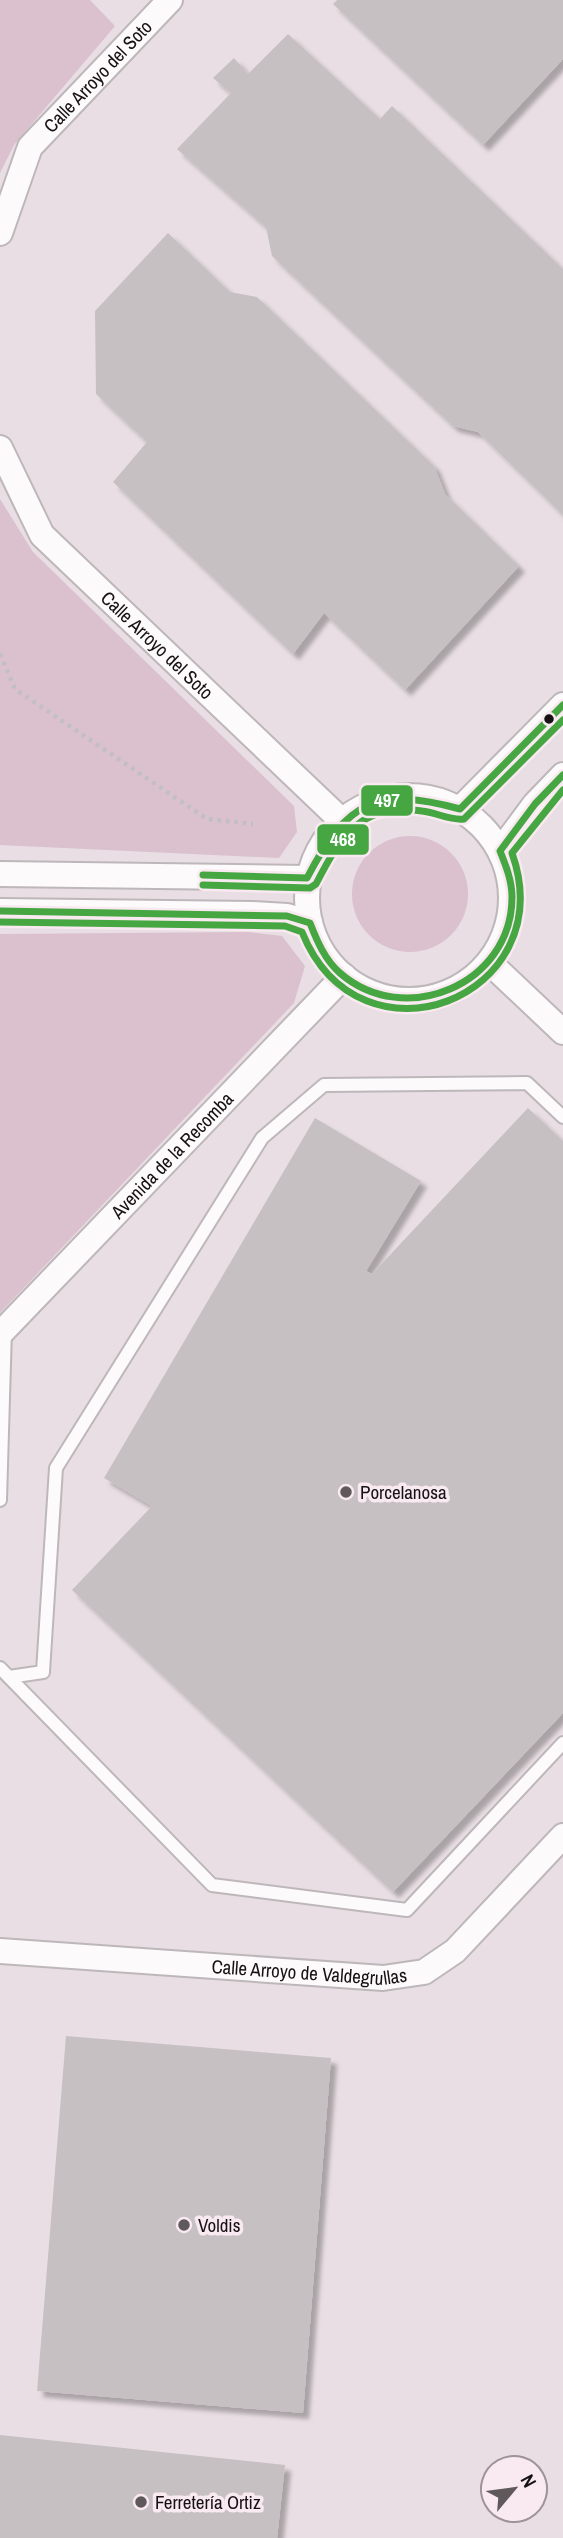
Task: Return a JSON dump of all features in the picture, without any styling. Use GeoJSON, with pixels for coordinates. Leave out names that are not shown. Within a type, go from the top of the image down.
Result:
{"type":"FeatureCollection","features":[{"type":"Feature","properties":{"kind":"street","name":"Calle Arroyo del Soto"},"geometry":{"type":"LineString","coordinates":[[0,233],[30,146],[170,0]]}},
{"type":"Feature","properties":{"kind":"street","name":"Calle Arroyo del Soto"},"geometry":{"type":"LineString","coordinates":[[0,448],[42,535],[342,821]]}},
{"type":"Feature","properties":{"kind":"street"},"geometry":{"type":"LineString","coordinates":[[460,809],[563,705]]}},
{"type":"Feature","properties":{"kind":"street"},"geometry":{"type":"LineString","coordinates":[[500,851],[535,804],[563,775]]}},
{"type":"Feature","properties":{"kind":"street"},"geometry":{"type":"LineString","coordinates":[[396,796],[428,799],[460,809],[478,823],[500,851],[509,876],[512,902],[504,933],[490,962],[472,980],[446,994],[418,1001],[382,995],[344,976],[330,962],[310,923],[307,878],[323,843],[342,821],[367,804],[396,796]]}},
{"type":"Feature","properties":{"kind":"street"},"geometry":{"type":"LineString","coordinates":[[0,874],[307,878]]}},
{"type":"Feature","properties":{"kind":"street"},"geometry":{"type":"LineString","coordinates":[[0,911],[252,914],[287,916],[310,923]]}},
{"type":"Feature","properties":{"kind":"street"},"geometry":{"type":"LineString","coordinates":[[490,962],[563,1032]]}},
{"type":"Feature","properties":{"kind":"street","name":"Avenida de la Recomba"},"geometry":{"type":"LineString","coordinates":[[3,1329],[344,976]]}},
{"type":"Feature","properties":{"kind":"street","name":"Calle Arroyo de Valdegrullas"},"geometry":{"type":"LineString","coordinates":[[0,1951],[383,1978],[424,1972],[456,1951],[563,1836]]}},
{"type":"Feature","properties":{"kind":"lane"},"geometry":{"type":"LineString","coordinates":[[5,1672],[43,1672],[57,1468],[262,1138],[324,1085],[527,1083],[563,1117]]}},
{"type":"Feature","properties":{"kind":"lane"},"geometry":{"type":"LineString","coordinates":[[0,1500],[3,1329]]}},
{"type":"Feature","properties":{"kind":"lane"},"geometry":{"type":"LineString","coordinates":[[5,1672],[212,1885],[407,1910],[563,1742]]}},
{"type":"Feature","properties":{"kind":"path"},"geometry":{"type":"LineString","coordinates":[[0,654],[15,689],[207,819],[253,824]]}},
{"type":"Feature","properties":{"kind":"shaded area"},"geometry":{"type":"Polygon","coordinates":[[[0,0],[90,0],[115,26],[14,145],[0,173],[0,0]]]}},
{"type":"Feature","properties":{"kind":"shaded area"},"geometry":{"type":"Polygon","coordinates":[[[0,499],[33,552],[294,806],[297,832],[279,858],[0,845],[0,499]]]}},
{"type":"Feature","properties":{"kind":"shaded area"},"geometry":{"type":"Polygon","coordinates":[[[410,836],[432,841],[451,853],[463,872],[468,894],[463,916],[451,935],[432,947],[410,952],[388,947],[369,935],[357,916],[352,894],[357,872],[369,853],[388,841],[410,836]]]}},
{"type":"Feature","properties":{"kind":"shaded area"},"geometry":{"type":"Polygon","coordinates":[[[248,932],[282,936],[305,966],[294,1003],[0,1313],[0,934],[248,932]]]}},
{"type":"Feature","properties":{"kind":"building"},"geometry":{"type":"Polygon","coordinates":[[[337,0],[563,0],[563,59],[483,145],[333,4],[337,0]]]}},
{"type":"Feature","properties":{"kind":"building"},"geometry":{"type":"Polygon","coordinates":[[[288,34],[380,119],[392,106],[563,269],[563,515],[478,432],[453,426],[272,256],[266,227],[177,149],[231,93],[213,78],[234,58],[248,74],[288,34]]]}},
{"type":"Feature","properties":{"kind":"building"},"geometry":{"type":"Polygon","coordinates":[[[168,233],[230,292],[257,297],[434,466],[445,494],[519,566],[405,690],[324,613],[293,654],[113,482],[147,442],[96,394],[95,311],[168,233]]]}},
{"type":"Feature","properties":{"kind":"building","name":"Porcelanosa"},"geometry":{"type":"Polygon","coordinates":[[[528,1108],[563,1141],[563,1713],[393,1892],[72,1590],[152,1506],[104,1478],[315,1118],[421,1181],[366,1271],[372,1274],[528,1108]]]}},
{"type":"Feature","properties":{"kind":"building","name":"Voldis"},"geometry":{"type":"Polygon","coordinates":[[[66,2036],[331,2058],[303,2413],[37,2391],[66,2036]]]}},
{"type":"Feature","properties":{"kind":"building","name":"Ferretería Ortiz"},"geometry":{"type":"Polygon","coordinates":[[[0,2435],[285,2465],[277,2538],[0,2538],[0,2435]]]}},
{"type":"Feature","properties":{"kind":"transit line","name":"497"},"geometry":{"type":"LineString","coordinates":[[203,875],[307,878],[336,832],[351,816],[367,806],[385,800],[406,799],[460,809],[563,705]]}},
{"type":"Feature","properties":{"kind":"transit line","name":"468"},"geometry":{"type":"LineString","coordinates":[[203,885],[310,888],[316,884],[344,837],[368,818],[383,812],[401,810],[464,819],[563,720]]}},
{"type":"Feature","properties":{"kind":"transit line","name":"497"},"geometry":{"type":"LineString","coordinates":[[0,911],[287,916],[310,923],[330,962],[340,973],[366,989],[394,997],[423,997],[450,989],[474,974],[494,954],[507,928],[512,897],[510,879],[500,851],[535,804],[563,775]]}},
{"type":"Feature","properties":{"kind":"transit line","name":"468"},"geometry":{"type":"LineString","coordinates":[[0,922],[285,926],[302,932],[330,976],[366,1001],[407,1009],[448,1001],[483,980],[509,947],[520,904],[512,853],[563,790]]}},
{"type":"Feature","properties":{"kind":"place","name":"Porcelanosa"},"geometry":{"type":"Point","coordinates":[346,1492]}},
{"type":"Feature","properties":{"kind":"place","name":"Voldis"},"geometry":{"type":"Point","coordinates":[184,2225]}},
{"type":"Feature","properties":{"kind":"place","name":"Ferretería Ortiz"},"geometry":{"type":"Point","coordinates":[141,2502]}}]}
